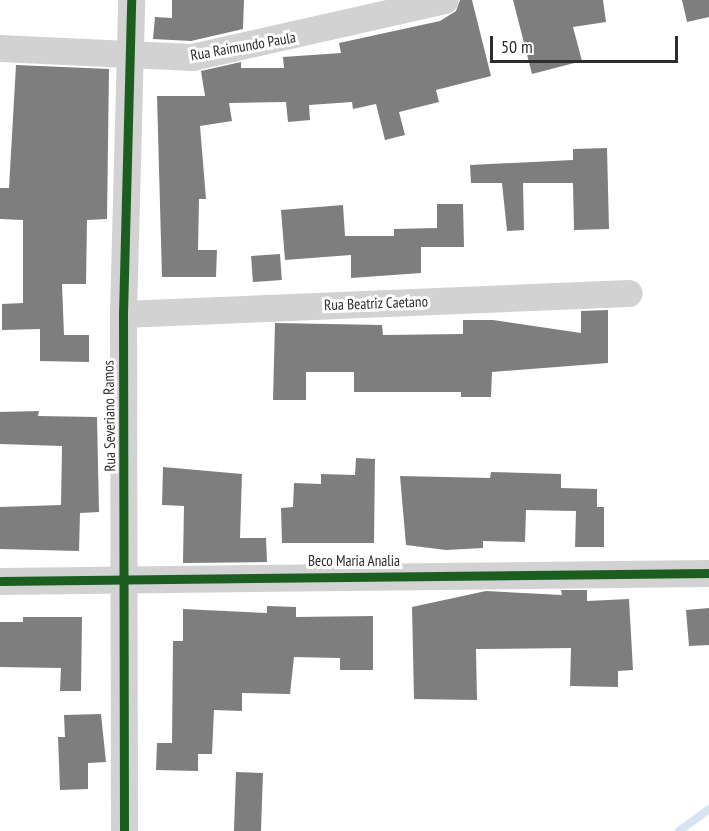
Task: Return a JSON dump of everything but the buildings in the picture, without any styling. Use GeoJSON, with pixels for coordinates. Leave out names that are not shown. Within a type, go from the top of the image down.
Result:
{"type":"FeatureCollection","features":[{"type":"Feature","properties":{"kind":"street","name":"Rua Severiano Ramos"},"geometry":{"type":"LineString","coordinates":[[124,831],[126,578],[123,314],[131,0]]}},
{"type":"Feature","properties":{"kind":"street","name":"Rua Raimundo Paula"},"geometry":{"type":"LineString","coordinates":[[0,48],[192,57],[242,49],[445,0]]}},
{"type":"Feature","properties":{"kind":"street","name":"Rua Beatriz Caetano"},"geometry":{"type":"LineString","coordinates":[[123,314],[629,293]]}},
{"type":"Feature","properties":{"kind":"street","name":"Beco Maria Analia"},"geometry":{"type":"LineString","coordinates":[[0,580],[709,573]]}},
{"type":"Feature","properties":{"kind":"waterway"},"geometry":{"type":"LineString","coordinates":[[679,831],[709,809]]}},
{"type":"Feature","properties":{"kind":"cycle path"},"geometry":{"type":"LineString","coordinates":[[124,831],[123,314],[131,0]]}},
{"type":"Feature","properties":{"kind":"cycle path"},"geometry":{"type":"LineString","coordinates":[[0,581],[709,573]]}}]}
